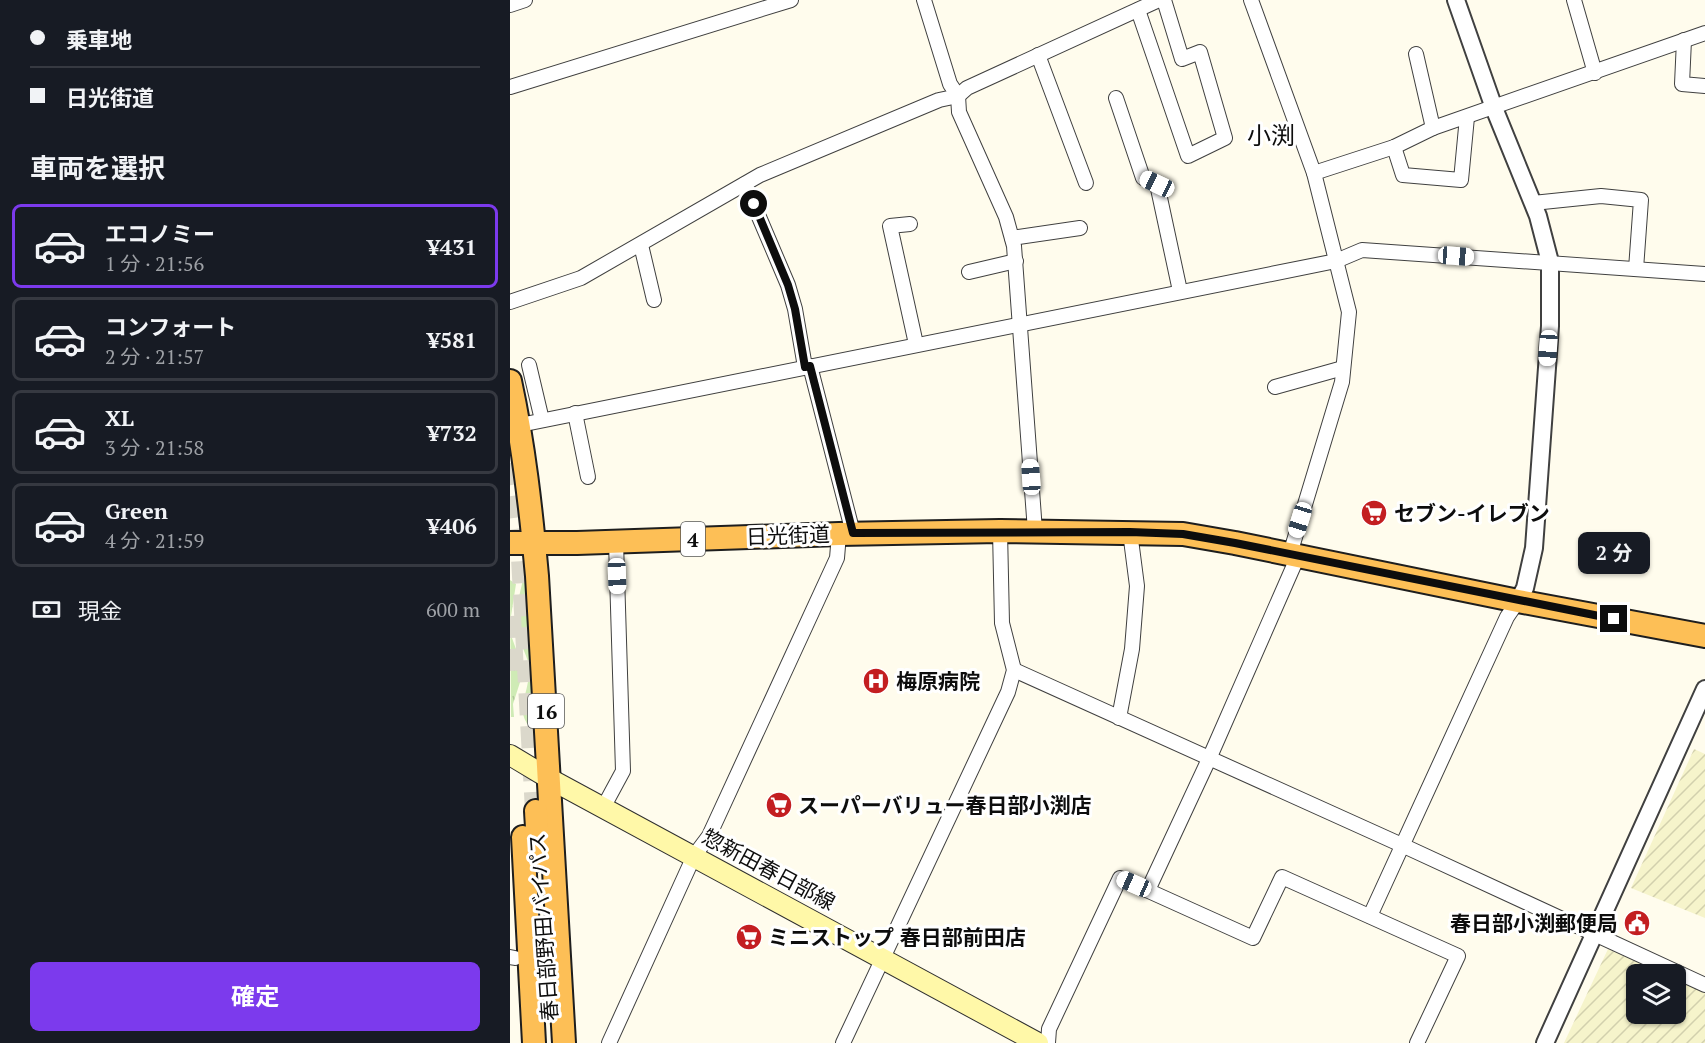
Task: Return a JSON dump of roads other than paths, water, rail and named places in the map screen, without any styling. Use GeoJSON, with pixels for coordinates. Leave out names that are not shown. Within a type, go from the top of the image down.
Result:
{"type":"FeatureCollection","features":[{"type":"Feature","properties":{"kind":"highway","name":"16"},"geometry":{"type":"LineString","coordinates":[[510,381],[520,425],[534,543],[564,1043]]}},
{"type":"Feature","properties":{"kind":"highway","name":"16"},"geometry":{"type":"LineString","coordinates":[[510,455],[515,452],[520,425]]}},
{"type":"Feature","properties":{"kind":"highway","name":"日光街道"},"geometry":{"type":"LineString","coordinates":[[510,543],[616,542],[846,533],[1035,531],[1183,534],[1705,636]]}},
{"type":"Feature","properties":{"kind":"highway","name":"春日部野田バイパス"},"geometry":{"type":"LineString","coordinates":[[534,1043],[528,811],[551,1043]]}},
{"type":"Feature","properties":{"kind":"highway"},"geometry":{"type":"LineString","coordinates":[[510,858],[513,957],[520,1043]]}},
{"type":"Feature","properties":{"kind":"main road","name":"惣新田春日部線"},"geometry":{"type":"LineString","coordinates":[[510,755],[550,780],[1038,1043]]}},
{"type":"Feature","properties":{"kind":"street"},"geometry":{"type":"LineString","coordinates":[[510,5],[525,0]]}},
{"type":"Feature","properties":{"kind":"street"},"geometry":{"type":"LineString","coordinates":[[510,87],[791,0]]}},
{"type":"Feature","properties":{"kind":"street"},"geometry":{"type":"LineString","coordinates":[[924,0],[950,84],[957,96],[959,112],[1012,238],[1021,323],[1035,531]]}},
{"type":"Feature","properties":{"kind":"street"},"geometry":{"type":"LineString","coordinates":[[510,302],[582,278],[760,175],[939,100],[957,96],[967,88],[1159,0]]}},
{"type":"Feature","properties":{"kind":"street"},"geometry":{"type":"LineString","coordinates":[[1138,10],[1188,156],[1225,138],[1200,52],[1182,59],[1164,0]]}},
{"type":"Feature","properties":{"kind":"street"},"geometry":{"type":"LineString","coordinates":[[1148,890],[1209,759],[1294,555],[1342,382],[1349,312],[1314,173],[1251,0]]}},
{"type":"Feature","properties":{"kind":"street"},"geometry":{"type":"LineString","coordinates":[[1370,916],[1507,617],[1525,588],[1533,548],[1550,326],[1550,262],[1538,216],[1494,108],[1456,0]]}},
{"type":"Feature","properties":{"kind":"street"},"geometry":{"type":"LineString","coordinates":[[1574,0],[1595,73]]}},
{"type":"Feature","properties":{"kind":"street"},"geometry":{"type":"LineString","coordinates":[[1314,173],[1394,147],[1433,128],[1705,33]]}},
{"type":"Feature","properties":{"kind":"street"},"geometry":{"type":"LineString","coordinates":[[1684,40],[1682,84],[1705,86]]}},
{"type":"Feature","properties":{"kind":"street"},"geometry":{"type":"LineString","coordinates":[[1416,54],[1433,128]]}},
{"type":"Feature","properties":{"kind":"street"},"geometry":{"type":"LineString","coordinates":[[1038,55],[1086,183]]}},
{"type":"Feature","properties":{"kind":"street"},"geometry":{"type":"LineString","coordinates":[[1116,98],[1143,178],[1157,184],[1180,291]]}},
{"type":"Feature","properties":{"kind":"street"},"geometry":{"type":"LineString","coordinates":[[1394,147],[1403,175],[1461,180],[1467,117]]}},
{"type":"Feature","properties":{"kind":"street"},"geometry":{"type":"LineString","coordinates":[[609,1043],[694,856],[709,836],[837,558],[846,533],[795,309],[788,285],[745,184]]}},
{"type":"Feature","properties":{"kind":"street"},"geometry":{"type":"LineString","coordinates":[[1533,203],[1601,196],[1641,200],[1636,268]]}},
{"type":"Feature","properties":{"kind":"street"},"geometry":{"type":"LineString","coordinates":[[910,224],[890,226],[916,344]]}},
{"type":"Feature","properties":{"kind":"street"},"geometry":{"type":"LineString","coordinates":[[1012,238],[1080,228]]}},
{"type":"Feature","properties":{"kind":"street"},"geometry":{"type":"LineString","coordinates":[[642,245],[654,300]]}},
{"type":"Feature","properties":{"kind":"street"},"geometry":{"type":"LineString","coordinates":[[520,425],[1336,261],[1362,250],[1705,274]]}},
{"type":"Feature","properties":{"kind":"street"},"geometry":{"type":"LineString","coordinates":[[969,272],[1016,261]]}},
{"type":"Feature","properties":{"kind":"street"},"geometry":{"type":"LineString","coordinates":[[529,365],[542,420]]}},
{"type":"Feature","properties":{"kind":"street"},"geometry":{"type":"LineString","coordinates":[[1275,387],[1343,368]]}},
{"type":"Feature","properties":{"kind":"street"},"geometry":{"type":"LineString","coordinates":[[575,413],[588,477]]}},
{"type":"Feature","properties":{"kind":"street"},"geometry":{"type":"LineString","coordinates":[[843,1043],[1008,692],[1014,670],[1002,623],[1000,531]]}},
{"type":"Feature","properties":{"kind":"street"},"geometry":{"type":"LineString","coordinates":[[1119,718],[1132,649],[1137,586],[1130,532]]}},
{"type":"Feature","properties":{"kind":"street"},"geometry":{"type":"LineString","coordinates":[[603,808],[623,771],[616,542]]}},
{"type":"Feature","properties":{"kind":"street"},"geometry":{"type":"LineString","coordinates":[[1014,670],[1705,985]]}},
{"type":"Feature","properties":{"kind":"street"},"geometry":{"type":"LineString","coordinates":[[1545,1043],[1705,689]]}},
{"type":"Feature","properties":{"kind":"street"},"geometry":{"type":"LineString","coordinates":[[1048,1043],[1049,1029],[1120,878],[1253,938],[1282,877],[1458,956],[1417,1043]]}},
{"type":"Feature","properties":{"kind":"tunnel"},"geometry":{"type":"LineString","coordinates":[[510,463],[521,540],[536,811]]}},
{"type":"Feature","properties":{"kind":"tunnel"},"geometry":{"type":"LineString","coordinates":[[510,616],[513,672]]}},
{"type":"Feature","properties":{"kind":"place","name":"セブン-イレブン"},"geometry":{"type":"Point","coordinates":[1374,513]}},
{"type":"Feature","properties":{"kind":"place","name":"梅原病院"},"geometry":{"type":"Point","coordinates":[876,681]}},
{"type":"Feature","properties":{"kind":"place","name":"スーパーバリュー春日部小渕店"},"geometry":{"type":"Point","coordinates":[779,805]}},
{"type":"Feature","properties":{"kind":"place","name":"春日部小渕郵便局"},"geometry":{"type":"Point","coordinates":[1637,923]}},
{"type":"Feature","properties":{"kind":"place","name":"ミニストップ 春日部前田店"},"geometry":{"type":"Point","coordinates":[749,937]}},
{"type":"Feature","properties":{"kind":"district","name":"小渕"},"geometry":{"type":"Point","coordinates":[1271,135]}}]}
